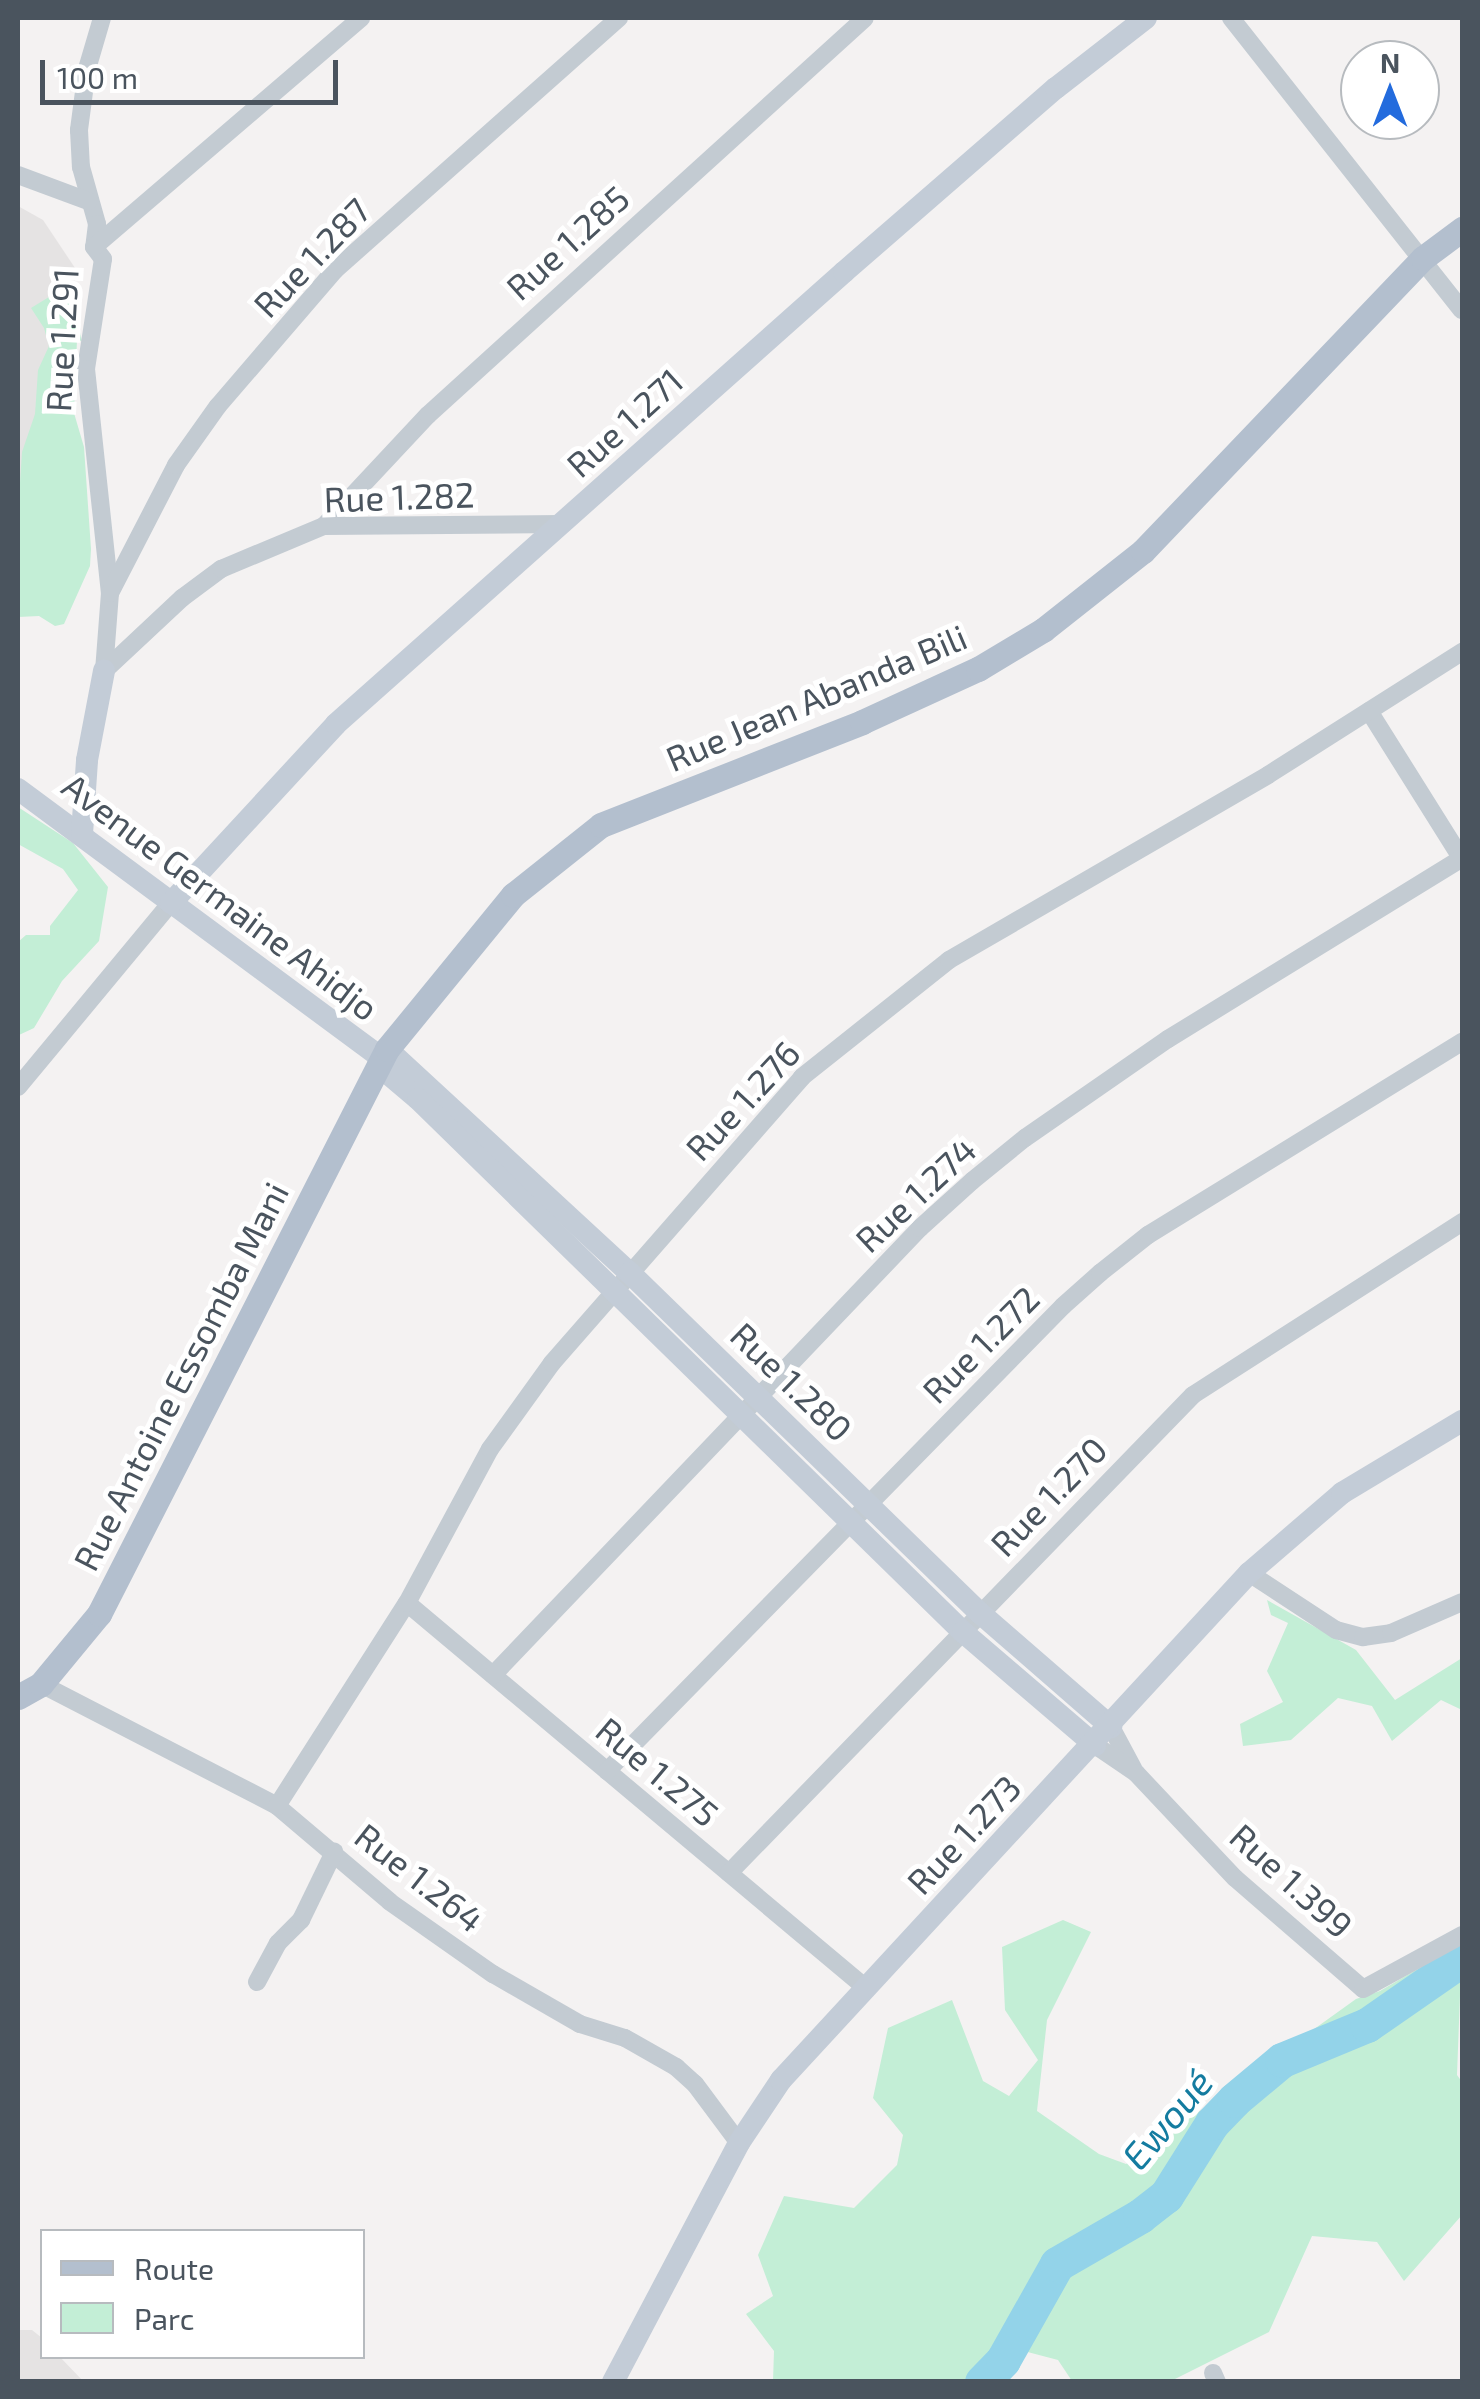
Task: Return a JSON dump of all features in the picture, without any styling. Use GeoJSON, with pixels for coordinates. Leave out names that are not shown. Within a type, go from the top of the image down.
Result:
{"type":"FeatureCollection","features":[{"type":"Feature","properties":{"kind":"main road","name":"Rue 1.271"},"geometry":{"type":"LineString","coordinates":[[171,903],[336,724],[858,259],[1056,88],[1146,18]]}},
{"type":"Feature","properties":{"kind":"main road","name":"Rue Jean Abanda Bili"},"geometry":{"type":"LineString","coordinates":[[382,1058],[513,895],[600,825],[814,742],[978,669],[1082,600],[1142,551],[1423,258],[1462,229]]}},
{"type":"Feature","properties":{"kind":"main road"},"geometry":{"type":"LineString","coordinates":[[82,834],[87,760],[104,672]]}},
{"type":"Feature","properties":{"kind":"main road","name":"Avenue Germaine Ahidjo"},"geometry":{"type":"LineString","coordinates":[[18,789],[382,1058]]}},
{"type":"Feature","properties":{"kind":"main road","name":"Rue 1.280"},"geometry":{"type":"LineString","coordinates":[[382,1058],[630,1272],[851,1522],[964,1632],[1094,1745]]}},
{"type":"Feature","properties":{"kind":"main road","name":"Rue 1.280"},"geometry":{"type":"LineString","coordinates":[[382,1058],[418,1100],[612,1292],[869,1503],[980,1613],[1111,1727]]}},
{"type":"Feature","properties":{"kind":"main road","name":"Rue Antoine Essomba Mani"},"geometry":{"type":"LineString","coordinates":[[18,1697],[41,1684],[107,1600],[382,1058]]}},
{"type":"Feature","properties":{"kind":"main road","name":"Rue 1.273"},"geometry":{"type":"LineString","coordinates":[[612,2382],[739,2143],[781,2080],[1111,1727],[1249,1573],[1342,1493],[1462,1420]]}},
{"type":"Feature","properties":{"kind":"street","name":"Rue 1.291"},"geometry":{"type":"LineString","coordinates":[[102,18],[87,69],[80,130],[88,201],[97,224],[94,248],[103,259],[90,326],[88,415],[110,592],[104,672]]}},
{"type":"Feature","properties":{"kind":"street"},"geometry":{"type":"LineString","coordinates":[[94,248],[361,18]]}},
{"type":"Feature","properties":{"kind":"street","name":"Rue 1.287"},"geometry":{"type":"LineString","coordinates":[[110,592],[176,465],[218,406],[335,270],[619,18]]}},
{"type":"Feature","properties":{"kind":"street","name":"Rue 1.285"},"geometry":{"type":"LineString","coordinates":[[324,526],[428,415],[865,18]]}},
{"type":"Feature","properties":{"kind":"street"},"geometry":{"type":"LineString","coordinates":[[1231,18],[1462,310]]}},
{"type":"Feature","properties":{"kind":"street"},"geometry":{"type":"LineString","coordinates":[[18,175],[88,201]]}},
{"type":"Feature","properties":{"kind":"street","name":"Rue 1.282"},"geometry":{"type":"LineString","coordinates":[[104,672],[153,624],[221,570],[324,526],[563,524]]}},
{"type":"Feature","properties":{"kind":"street","name":"Rue 1.276"},"geometry":{"type":"LineString","coordinates":[[278,1806],[407,1604],[490,1448],[552,1363],[802,1077],[949,960],[1462,652]]}},
{"type":"Feature","properties":{"kind":"street"},"geometry":{"type":"LineString","coordinates":[[1369,711],[1462,858]]}},
{"type":"Feature","properties":{"kind":"street","name":"Rue 1.274"},"geometry":{"type":"LineString","coordinates":[[493,1676],[920,1228],[1025,1138],[1168,1039],[1462,858]]}},
{"type":"Feature","properties":{"kind":"street"},"geometry":{"type":"LineString","coordinates":[[18,1087],[171,903]]}},
{"type":"Feature","properties":{"kind":"street","name":"Rue 1.272"},"geometry":{"type":"LineString","coordinates":[[607,1771],[1063,1306],[1148,1235],[1462,1042]]}},
{"type":"Feature","properties":{"kind":"street","name":"Rue 1.270"},"geometry":{"type":"LineString","coordinates":[[729,1873],[1193,1395],[1462,1222]]}},
{"type":"Feature","properties":{"kind":"street"},"geometry":{"type":"LineString","coordinates":[[1249,1573],[1336,1630],[1363,1637],[1391,1632],[1462,1602]]}},
{"type":"Feature","properties":{"kind":"street","name":"Rue 1.275"},"geometry":{"type":"LineString","coordinates":[[407,1604],[867,1988]]}},
{"type":"Feature","properties":{"kind":"street","name":"Rue 1.264"},"geometry":{"type":"LineString","coordinates":[[41,1684],[278,1806],[390,1902],[494,1974],[580,2024],[626,2038],[676,2067],[703,2093],[739,2143]]}},
{"type":"Feature","properties":{"kind":"street","name":"Rue 1.280"},"geometry":{"type":"LineString","coordinates":[[1111,1727],[1136,1773]]}},
{"type":"Feature","properties":{"kind":"street","name":"Rue 1.399"},"geometry":{"type":"LineString","coordinates":[[1094,1745],[1136,1773],[1235,1878],[1363,1988],[1462,1935]]}},
{"type":"Feature","properties":{"kind":"street"},"geometry":{"type":"LineString","coordinates":[[257,1982],[278,1943],[301,1920],[334,1852]]}},
{"type":"Feature","properties":{"kind":"shaded area"},"geometry":{"type":"Polygon","coordinates":[[[18,206],[43,220],[77,271],[18,586],[18,206]]]}},
{"type":"Feature","properties":{"kind":"shaded area"},"geometry":{"type":"Polygon","coordinates":[[[19,2330],[32,2330],[40,2336],[40,2359],[62,2359],[83,2381],[18,2381],[19,2330]]]}},
{"type":"Feature","properties":{"kind":"green space"},"geometry":{"type":"Polygon","coordinates":[[[62,289],[73,305],[82,341],[77,340],[74,413],[84,447],[91,549],[90,566],[64,624],[55,626],[39,616],[18,617],[18,513],[22,452],[35,414],[38,370],[49,346],[44,328],[31,308],[62,289]]]}},
{"type":"Feature","properties":{"kind":"green space"},"geometry":{"type":"Polygon","coordinates":[[[18,807],[73,843],[108,887],[99,941],[62,981],[34,1028],[19,1035],[18,942],[26,935],[50,935],[50,926],[78,890],[63,869],[18,844],[18,807]]]}},
{"type":"Feature","properties":{"kind":"green space"},"geometry":{"type":"Polygon","coordinates":[[[1267,1600],[1356,1650],[1395,1700],[1462,1658],[1462,1710],[1441,1700],[1392,1741],[1372,1706],[1338,1698],[1291,1740],[1243,1746],[1240,1724],[1283,1702],[1267,1671],[1288,1623],[1271,1615],[1267,1600]]]}},
{"type":"Feature","properties":{"kind":"green space"},"geometry":{"type":"Polygon","coordinates":[[[1063,1920],[1091,1932],[1047,2020],[1037,2111],[1099,2154],[1126,2164],[1356,1999],[1380,1991],[1462,1943],[1457,2075],[1462,2082],[1462,2215],[1404,2281],[1377,2242],[1312,2236],[1269,2332],[1171,2381],[1072,2381],[1058,2360],[1020,2350],[991,2381],[773,2381],[774,2351],[746,2314],[773,2296],[758,2255],[784,2196],[854,2208],[897,2165],[903,2135],[873,2098],[888,2028],[952,2000],[983,2081],[1009,2096],[1038,2060],[1005,2010],[1002,1947],[1063,1920]]]}},
{"type":"Feature","properties":{"kind":"waterway","name":"Ewoué"},"geometry":{"type":"LineString","coordinates":[[982,2382],[1003,2360],[1057,2264],[1140,2216],[1166,2196],[1212,2123],[1234,2100],[1282,2060],[1367,2025],[1462,1959]]}}]}
